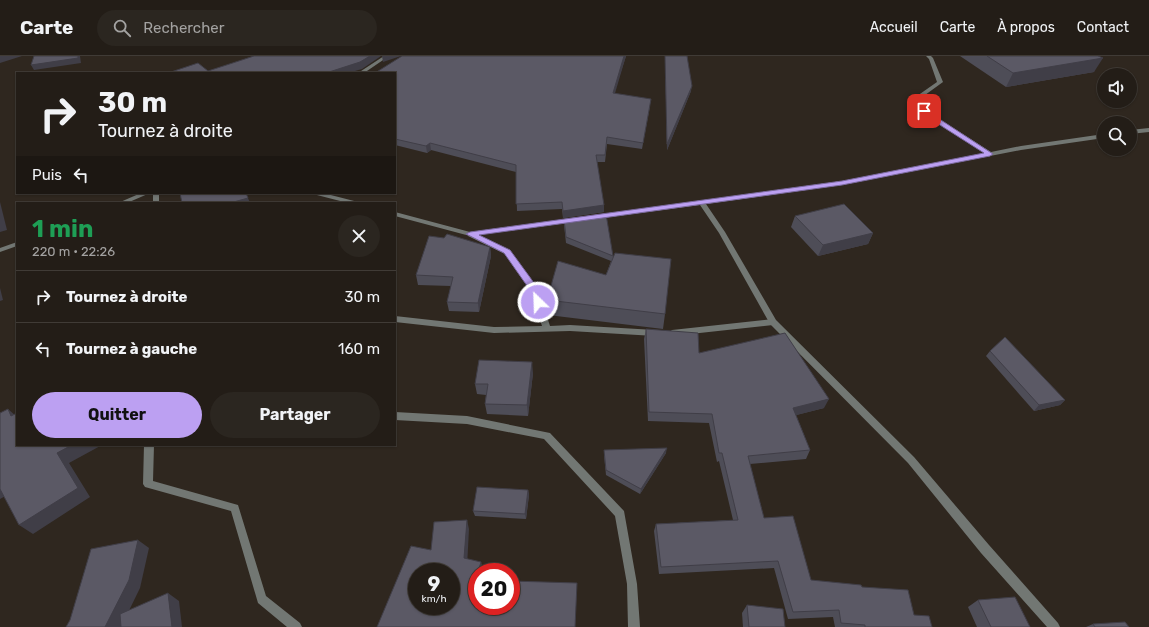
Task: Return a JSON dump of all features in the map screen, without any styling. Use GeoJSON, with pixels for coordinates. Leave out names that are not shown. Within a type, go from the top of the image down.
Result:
{"type":"FeatureCollection","features":[{"type":"Feature","properties":{"kind":"street"},"geometry":{"type":"LineString","coordinates":[[363,72],[387,56]]}},
{"type":"Feature","properties":{"kind":"street"},"geometry":{"type":"LineString","coordinates":[[928,56],[931,58],[940,82],[910,103],[990,154]]}},
{"type":"Feature","properties":{"kind":"street"},"geometry":{"type":"LineString","coordinates":[[1137,131],[1149,130]]}},
{"type":"Feature","properties":{"kind":"street"},"geometry":{"type":"LineString","coordinates":[[586,218],[842,183],[1021,148],[1097,137]]}},
{"type":"Feature","properties":{"kind":"street"},"geometry":{"type":"LineString","coordinates":[[124,202],[144,194]]}},
{"type":"Feature","properties":{"kind":"street"},"geometry":{"type":"LineString","coordinates":[[319,194],[352,202]]}},
{"type":"Feature","properties":{"kind":"street"},"geometry":{"type":"LineString","coordinates":[[701,202],[722,232],[773,322],[912,460],[985,550],[1054,627]]}},
{"type":"Feature","properties":{"kind":"street"},"geometry":{"type":"LineString","coordinates":[[396,214],[470,234],[507,252],[534,289],[547,328]]}},
{"type":"Feature","properties":{"kind":"street"},"geometry":{"type":"LineString","coordinates":[[470,234],[578,219]]}},
{"type":"Feature","properties":{"kind":"street"},"geometry":{"type":"LineString","coordinates":[[0,250],[16,244]]}},
{"type":"Feature","properties":{"kind":"street"},"geometry":{"type":"LineString","coordinates":[[396,319],[494,330],[570,328],[669,334],[773,322]]}},
{"type":"Feature","properties":{"kind":"street"},"geometry":{"type":"LineString","coordinates":[[396,416],[467,420],[547,436],[620,514],[632,584],[634,627]]}},
{"type":"Feature","properties":{"kind":"street"},"geometry":{"type":"LineString","coordinates":[[150,446],[148,484],[235,508],[262,599],[296,627]]}},
{"type":"Feature","properties":{"kind":"building"},"geometry":{"type":"Polygon","coordinates":[[[34,56],[78,56],[78,58],[31,65],[34,56]]]}},
{"type":"Feature","properties":{"kind":"building"},"geometry":{"type":"Polygon","coordinates":[[[254,56],[370,56],[360,62],[329,72],[171,72],[198,63],[208,71],[254,56]]]}},
{"type":"Feature","properties":{"kind":"building"},"geometry":{"type":"Polygon","coordinates":[[[402,56],[624,56],[613,93],[651,99],[643,143],[607,137],[605,155],[596,155],[604,205],[563,211],[562,202],[516,204],[516,165],[430,143],[426,146],[396,139],[396,72],[377,72],[402,56]]]}},
{"type":"Feature","properties":{"kind":"building"},"geometry":{"type":"Polygon","coordinates":[[[665,56],[687,56],[692,86],[667,144],[665,56]]]}},
{"type":"Feature","properties":{"kind":"building"},"geometry":{"type":"Polygon","coordinates":[[[987,56],[1098,56],[1103,58],[1013,73],[987,56]]]}},
{"type":"Feature","properties":{"kind":"building"},"geometry":{"type":"Polygon","coordinates":[[[180,194],[246,194],[248,198],[234,202],[182,202],[180,194]]]}},
{"type":"Feature","properties":{"kind":"building"},"geometry":{"type":"Polygon","coordinates":[[[844,204],[873,233],[823,245],[795,216],[844,204]]]}},
{"type":"Feature","properties":{"kind":"building"},"geometry":{"type":"Polygon","coordinates":[[[606,214],[613,256],[566,237],[564,219],[606,214]]]}},
{"type":"Feature","properties":{"kind":"building"},"geometry":{"type":"Polygon","coordinates":[[[447,234],[490,247],[478,303],[447,302],[453,277],[416,275],[429,236],[444,238],[447,234]]]}},
{"type":"Feature","properties":{"kind":"building"},"geometry":{"type":"Polygon","coordinates":[[[615,253],[671,259],[665,314],[547,300],[558,261],[606,275],[615,253]]]}},
{"type":"Feature","properties":{"kind":"building"},"geometry":{"type":"Polygon","coordinates":[[[646,329],[698,333],[699,353],[785,333],[829,399],[793,408],[810,450],[748,456],[764,518],[793,516],[811,580],[861,585],[862,587],[908,590],[914,615],[929,616],[932,627],[865,627],[865,625],[841,623],[839,610],[793,612],[778,561],[661,567],[656,524],[738,520],[722,453],[719,453],[712,414],[649,412],[646,329]]]}},
{"type":"Feature","properties":{"kind":"building"},"geometry":{"type":"Polygon","coordinates":[[[1005,337],[1065,400],[1039,405],[990,351],[1005,337]]]}},
{"type":"Feature","properties":{"kind":"building"},"geometry":{"type":"Polygon","coordinates":[[[479,360],[532,362],[527,405],[485,404],[488,384],[475,384],[479,360]]]}},
{"type":"Feature","properties":{"kind":"building"},"geometry":{"type":"Polygon","coordinates":[[[8,409],[11,416],[16,414],[16,446],[70,446],[57,453],[78,488],[19,525],[0,489],[0,413],[8,409]]]}},
{"type":"Feature","properties":{"kind":"building"},"geometry":{"type":"Polygon","coordinates":[[[667,448],[641,489],[606,470],[604,450],[667,448]]]}},
{"type":"Feature","properties":{"kind":"building"},"geometry":{"type":"Polygon","coordinates":[[[477,487],[528,490],[525,514],[473,511],[477,487]]]}},
{"type":"Feature","properties":{"kind":"building"},"geometry":{"type":"Polygon","coordinates":[[[467,520],[464,558],[481,562],[468,563],[468,615],[520,615],[520,581],[577,583],[575,627],[377,627],[411,546],[431,550],[434,522],[467,520]]]}},
{"type":"Feature","properties":{"kind":"building"},"geometry":{"type":"Polygon","coordinates":[[[138,540],[129,580],[105,627],[66,627],[70,620],[91,549],[138,540]]]}},
{"type":"Feature","properties":{"kind":"building"},"geometry":{"type":"Polygon","coordinates":[[[168,593],[172,627],[121,627],[120,614],[168,593]]]}},
{"type":"Feature","properties":{"kind":"building"},"geometry":{"type":"Polygon","coordinates":[[[1015,597],[1030,627],[991,627],[978,600],[1015,597]]]}},
{"type":"Feature","properties":{"kind":"building"},"geometry":{"type":"Polygon","coordinates":[[[747,605],[783,609],[785,627],[749,627],[747,605]]]}},
{"type":"Feature","properties":{"kind":"building"},"geometry":{"type":"Polygon","coordinates":[[[1125,622],[1129,627],[1095,627],[1093,624],[1125,622]]]}},
{"type":"Feature","properties":{"kind":"route"},"geometry":{"type":"LineString","coordinates":[[538,302],[534,289],[507,252],[470,234],[842,183],[990,154],[924,111]]}}]}
